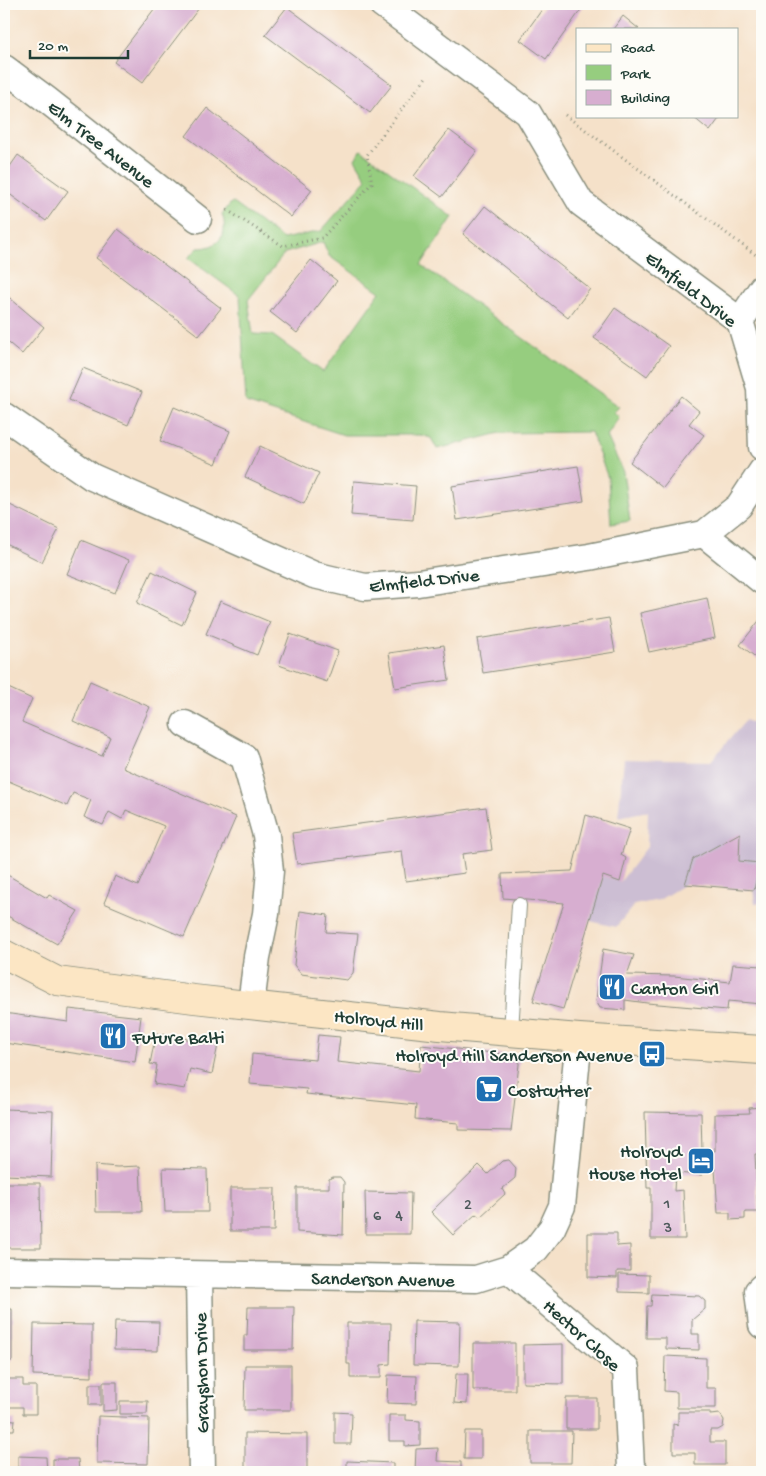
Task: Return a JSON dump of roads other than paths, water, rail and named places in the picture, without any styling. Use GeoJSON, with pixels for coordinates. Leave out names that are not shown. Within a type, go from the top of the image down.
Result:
{"type":"FeatureCollection","features":[{"type":"Feature","properties":{"kind":"main road","name":"Holroyd Hill"},"geometry":{"type":"LineString","coordinates":[[4,954],[57,981],[440,1026],[579,1038],[762,1050]]}},
{"type":"Feature","properties":{"kind":"street","name":"Elmfield Drive"},"geometry":{"type":"LineString","coordinates":[[382,4],[528,113],[581,204],[740,321],[760,388],[762,447]]}},
{"type":"Feature","properties":{"kind":"street","name":"Elm Tree Avenue"},"geometry":{"type":"LineString","coordinates":[[4,68],[198,220]]}},
{"type":"Feature","properties":{"kind":"street"},"geometry":{"type":"LineString","coordinates":[[740,321],[762,288]]}},
{"type":"Feature","properties":{"kind":"street","name":"Elmfield Drive"},"geometry":{"type":"LineString","coordinates":[[4,416],[92,477],[314,575],[365,587],[418,583],[589,557],[704,534],[738,506],[762,471]]}},
{"type":"Feature","properties":{"kind":"street"},"geometry":{"type":"LineString","coordinates":[[704,534],[762,581]]}},
{"type":"Feature","properties":{"kind":"street"},"geometry":{"type":"LineString","coordinates":[[185,724],[244,757],[266,835],[270,872],[266,914],[257,956],[251,1005]]}},
{"type":"Feature","properties":{"kind":"street","name":"Sanderson Avenue"},"geometry":{"type":"LineString","coordinates":[[4,1270],[476,1279],[508,1269],[536,1249],[552,1228],[562,1206],[579,1038]]}},
{"type":"Feature","properties":{"kind":"street","name":"Hector Close"},"geometry":{"type":"LineString","coordinates":[[508,1269],[626,1368],[631,1468],[635,1472]]}},
{"type":"Feature","properties":{"kind":"street","name":"Grayshon Drive"},"geometry":{"type":"LineString","coordinates":[[199,1275],[202,1472]]}},
{"type":"Feature","properties":{"kind":"street"},"geometry":{"type":"LineString","coordinates":[[760,1289],[762,1325]]}},
{"type":"Feature","properties":{"kind":"lane"},"geometry":{"type":"LineString","coordinates":[[510,1031],[520,905]]}},
{"type":"Feature","properties":{"kind":"place","name":"Canton Girl"},"geometry":{"type":"Point","coordinates":[612,987]}},
{"type":"Feature","properties":{"kind":"place","name":"Future Balti"},"geometry":{"type":"Point","coordinates":[113,1036]}},
{"type":"Feature","properties":{"kind":"place","name":"Holroyd Hill Sanderson Avenue"},"geometry":{"type":"Point","coordinates":[652,1054]}},
{"type":"Feature","properties":{"kind":"place","name":"Costcutter"},"geometry":{"type":"Point","coordinates":[489,1089]}},
{"type":"Feature","properties":{"kind":"place","name":"Holroyd House Hotel"},"geometry":{"type":"Point","coordinates":[701,1161]}}]}
